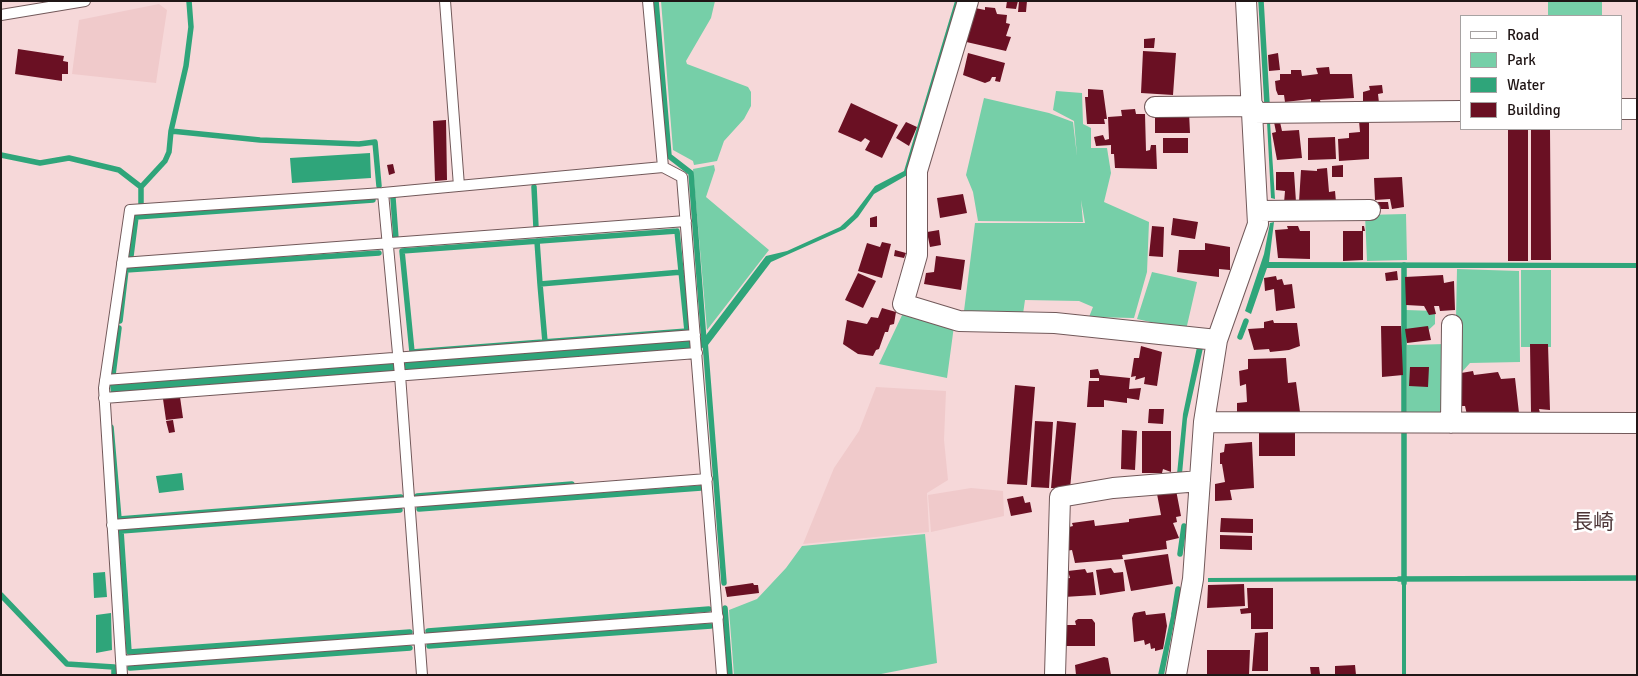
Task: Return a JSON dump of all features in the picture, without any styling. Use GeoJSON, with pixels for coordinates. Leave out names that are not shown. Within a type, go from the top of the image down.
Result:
{"type":"FeatureCollection","features":[{"type":"Feature","properties":{"kind":"street"},"geometry":{"type":"LineString","coordinates":[[968,1],[918,172],[917,255],[903,304],[959,321],[1055,323],[1217,340]]}},
{"type":"Feature","properties":{"kind":"street"},"geometry":{"type":"LineString","coordinates":[[1176,675],[1193,579],[1204,422],[1217,340],[1258,224],[1246,1]]}},
{"type":"Feature","properties":{"kind":"street"},"geometry":{"type":"LineString","coordinates":[[1155,107],[1460,111]]}},
{"type":"Feature","properties":{"kind":"street"},"geometry":{"type":"LineString","coordinates":[[1623,109],[1637,109]]}},
{"type":"Feature","properties":{"kind":"street"},"geometry":{"type":"LineString","coordinates":[[1258,211],[1370,210]]}},
{"type":"Feature","properties":{"kind":"street"},"geometry":{"type":"LineString","coordinates":[[1451,423],[1452,325]]}},
{"type":"Feature","properties":{"kind":"street"},"geometry":{"type":"LineString","coordinates":[[1204,422],[1637,423]]}},
{"type":"Feature","properties":{"kind":"street"},"geometry":{"type":"LineString","coordinates":[[1055,675],[1060,497],[1113,488],[1200,481]]}},
{"type":"Feature","properties":{"kind":"lane"},"geometry":{"type":"LineString","coordinates":[[1,15],[85,1]]}},
{"type":"Feature","properties":{"kind":"lane"},"geometry":{"type":"LineString","coordinates":[[445,1],[459,186]]}},
{"type":"Feature","properties":{"kind":"lane"},"geometry":{"type":"LineString","coordinates":[[648,1],[663,167]]}},
{"type":"Feature","properties":{"kind":"lane"},"geometry":{"type":"LineString","coordinates":[[122,675],[104,398],[130,210],[383,193],[663,167],[682,177],[722,675]]}},
{"type":"Feature","properties":{"kind":"lane"},"geometry":{"type":"LineString","coordinates":[[383,193],[400,375],[422,675]]}},
{"type":"Feature","properties":{"kind":"lane"},"geometry":{"type":"LineString","coordinates":[[122,263],[387,245],[686,221]]}},
{"type":"Feature","properties":{"kind":"lane"},"geometry":{"type":"LineString","coordinates":[[105,380],[695,335]]}},
{"type":"Feature","properties":{"kind":"lane"},"geometry":{"type":"LineString","coordinates":[[104,398],[697,353]]}},
{"type":"Feature","properties":{"kind":"lane"},"geometry":{"type":"LineString","coordinates":[[112,525],[707,480]]}},
{"type":"Feature","properties":{"kind":"lane"},"geometry":{"type":"LineString","coordinates":[[121,660],[718,618]]}},
{"type":"Feature","properties":{"kind":"shaded area"},"geometry":{"type":"Polygon","coordinates":[[[159,4],[167,10],[156,83],[72,74],[79,20],[159,4]]]}},
{"type":"Feature","properties":{"kind":"shaded area"},"geometry":{"type":"Polygon","coordinates":[[[876,387],[946,391],[944,440],[948,480],[927,493],[929,532],[803,544],[834,468],[859,431],[876,387]]]}},
{"type":"Feature","properties":{"kind":"shaded area"},"geometry":{"type":"Polygon","coordinates":[[[971,488],[1003,491],[1004,516],[931,532],[928,495],[971,488]]]}},
{"type":"Feature","properties":{"kind":"green space"},"geometry":{"type":"Polygon","coordinates":[[[661,1],[715,1],[711,18],[686,61],[687,64],[748,87],[751,92],[751,106],[744,119],[724,141],[717,161],[694,165],[693,161],[673,150],[661,1]]]}},
{"type":"Feature","properties":{"kind":"green space"},"geometry":{"type":"Polygon","coordinates":[[[1548,1],[1602,1],[1602,15],[1548,15],[1548,1]]]}},
{"type":"Feature","properties":{"kind":"green space"},"geometry":{"type":"Polygon","coordinates":[[[1056,91],[1082,93],[1083,124],[1091,128],[1091,148],[1107,148],[1111,173],[1104,202],[1149,222],[1147,272],[1134,318],[1089,317],[1093,307],[1079,301],[1025,300],[1023,314],[964,311],[975,223],[1085,223],[1081,200],[1083,222],[978,221],[973,192],[966,175],[984,98],[1049,113],[1073,122],[1077,156],[1074,121],[1053,110],[1056,91]]]}},
{"type":"Feature","properties":{"kind":"green space"},"geometry":{"type":"Polygon","coordinates":[[[714,165],[715,170],[706,197],[769,250],[707,330],[693,169],[714,165]]]}},
{"type":"Feature","properties":{"kind":"green space"},"geometry":{"type":"Polygon","coordinates":[[[1406,214],[1407,260],[1367,261],[1365,215],[1406,214]]]}},
{"type":"Feature","properties":{"kind":"green space"},"geometry":{"type":"Polygon","coordinates":[[[1457,269],[1519,271],[1520,362],[1470,363],[1461,373],[1461,413],[1454,419],[1457,269]]]}},
{"type":"Feature","properties":{"kind":"green space"},"geometry":{"type":"Polygon","coordinates":[[[1521,270],[1551,270],[1551,347],[1521,347],[1521,270]]]}},
{"type":"Feature","properties":{"kind":"green space"},"geometry":{"type":"Polygon","coordinates":[[[1152,272],[1197,282],[1186,330],[1137,319],[1152,272]]]}},
{"type":"Feature","properties":{"kind":"green space"},"geometry":{"type":"Polygon","coordinates":[[[1406,310],[1435,311],[1435,324],[1421,337],[1406,337],[1406,310]]]}},
{"type":"Feature","properties":{"kind":"green space"},"geometry":{"type":"Polygon","coordinates":[[[904,311],[954,326],[947,378],[879,364],[904,311]]]}},
{"type":"Feature","properties":{"kind":"green space"},"geometry":{"type":"Polygon","coordinates":[[[1446,344],[1445,416],[1407,417],[1407,345],[1446,344]]]}},
{"type":"Feature","properties":{"kind":"green space"},"geometry":{"type":"Polygon","coordinates":[[[925,534],[937,663],[876,675],[734,675],[729,610],[757,599],[786,568],[802,546],[925,534]]]}},
{"type":"Feature","properties":{"kind":"water"},"geometry":{"type":"Polygon","coordinates":[[[955,1],[959,1],[909,174],[874,194],[858,217],[845,229],[771,262],[708,345],[700,349],[111,393],[110,385],[703,339],[766,256],[787,251],[840,227],[853,215],[875,186],[904,171],[955,1]]]}},
{"type":"Feature","properties":{"kind":"water"},"geometry":{"type":"Polygon","coordinates":[[[1267,122],[1270,122],[1275,199],[1271,198],[1267,122]]]}},
{"type":"Feature","properties":{"kind":"water"},"geometry":{"type":"Polygon","coordinates":[[[370,153],[371,178],[292,183],[290,158],[370,153]]]}},
{"type":"Feature","properties":{"kind":"water"},"geometry":{"type":"Polygon","coordinates":[[[1274,222],[1269,262],[1637,263],[1637,268],[1267,268],[1251,314],[1245,311],[1264,254],[1270,223],[1274,222]]]}},
{"type":"Feature","properties":{"kind":"water"},"geometry":{"type":"Polygon","coordinates":[[[1197,347],[1203,348],[1187,419],[1182,474],[1177,474],[1183,414],[1197,347]]]}},
{"type":"Feature","properties":{"kind":"water"},"geometry":{"type":"Polygon","coordinates":[[[182,473],[184,490],[159,493],[156,476],[182,473]]]}},
{"type":"Feature","properties":{"kind":"water"},"geometry":{"type":"Polygon","coordinates":[[[105,572],[107,597],[94,598],[93,573],[105,572]]]}},
{"type":"Feature","properties":{"kind":"water"},"geometry":{"type":"Polygon","coordinates":[[[1406,577],[1406,675],[1402,675],[1402,581],[1208,582],[1208,578],[1406,577]]]}},
{"type":"Feature","properties":{"kind":"water"},"geometry":{"type":"Polygon","coordinates":[[[1173,607],[1177,608],[1164,675],[1158,675],[1173,607]]]}},
{"type":"Feature","properties":{"kind":"water"},"geometry":{"type":"Polygon","coordinates":[[[111,613],[112,650],[96,653],[96,615],[111,613]]]}},
{"type":"Feature","properties":{"kind":"building"},"geometry":{"type":"Polygon","coordinates":[[[1007,1],[1018,1],[1016,9],[1006,8],[1007,1]]]}},
{"type":"Feature","properties":{"kind":"building"},"geometry":{"type":"Polygon","coordinates":[[[1019,1],[1027,1],[1026,12],[1018,12],[1019,1]]]}},
{"type":"Feature","properties":{"kind":"building"},"geometry":{"type":"Polygon","coordinates":[[[985,7],[995,8],[997,14],[1007,15],[1006,23],[1010,24],[1006,36],[1011,37],[1006,51],[962,41],[975,8],[985,10],[985,7]]]}},
{"type":"Feature","properties":{"kind":"building"},"geometry":{"type":"Polygon","coordinates":[[[1155,38],[1154,48],[1144,48],[1144,39],[1155,38]]]}},
{"type":"Feature","properties":{"kind":"building"},"geometry":{"type":"Polygon","coordinates":[[[18,49],[64,56],[63,61],[68,62],[68,74],[62,74],[62,81],[15,74],[18,49]]]}},
{"type":"Feature","properties":{"kind":"building"},"geometry":{"type":"Polygon","coordinates":[[[1143,51],[1176,53],[1173,95],[1141,93],[1143,51]]]}},
{"type":"Feature","properties":{"kind":"building"},"geometry":{"type":"Polygon","coordinates":[[[968,53],[1005,63],[1000,82],[995,81],[996,77],[992,77],[990,81],[985,83],[963,75],[968,53]]]}},
{"type":"Feature","properties":{"kind":"building"},"geometry":{"type":"Polygon","coordinates":[[[1278,53],[1280,70],[1269,71],[1268,55],[1278,53]]]}},
{"type":"Feature","properties":{"kind":"building"},"geometry":{"type":"Polygon","coordinates":[[[1329,67],[1330,74],[1352,74],[1354,98],[1320,100],[1321,104],[1311,103],[1311,99],[1285,102],[1284,95],[1278,95],[1275,81],[1280,80],[1280,74],[1291,74],[1291,70],[1301,70],[1302,76],[1318,74],[1316,68],[1329,67]]]}},
{"type":"Feature","properties":{"kind":"building"},"geometry":{"type":"Polygon","coordinates":[[[1382,85],[1383,93],[1378,94],[1379,103],[1363,105],[1363,92],[1370,90],[1369,86],[1382,85]]]}},
{"type":"Feature","properties":{"kind":"building"},"geometry":{"type":"Polygon","coordinates":[[[1088,89],[1103,90],[1107,119],[1104,119],[1105,124],[1087,124],[1085,97],[1088,97],[1088,89]]]}},
{"type":"Feature","properties":{"kind":"building"},"geometry":{"type":"Polygon","coordinates":[[[851,103],[898,125],[882,158],[865,150],[870,141],[865,138],[861,142],[838,132],[851,103]]]}},
{"type":"Feature","properties":{"kind":"building"},"geometry":{"type":"Polygon","coordinates":[[[1135,109],[1136,114],[1145,114],[1146,151],[1150,150],[1151,145],[1156,145],[1157,169],[1115,168],[1114,154],[1111,154],[1111,145],[1096,146],[1094,137],[1103,135],[1105,140],[1109,139],[1108,117],[1122,116],[1121,110],[1135,109]]]}},
{"type":"Feature","properties":{"kind":"building"},"geometry":{"type":"Polygon","coordinates":[[[1189,112],[1190,133],[1155,133],[1155,114],[1189,112]]]}},
{"type":"Feature","properties":{"kind":"building"},"geometry":{"type":"Polygon","coordinates":[[[446,120],[447,180],[435,181],[433,121],[446,120]]]}},
{"type":"Feature","properties":{"kind":"building"},"geometry":{"type":"Polygon","coordinates":[[[1359,121],[1369,121],[1369,159],[1339,161],[1338,139],[1349,138],[1349,133],[1360,132],[1359,121]]]}},
{"type":"Feature","properties":{"kind":"building"},"geometry":{"type":"Polygon","coordinates":[[[906,122],[917,127],[909,146],[896,138],[906,122]]]}},
{"type":"Feature","properties":{"kind":"building"},"geometry":{"type":"Polygon","coordinates":[[[1274,122],[1280,122],[1282,131],[1299,130],[1302,158],[1277,160],[1272,133],[1276,132],[1274,122]]]}},
{"type":"Feature","properties":{"kind":"building"},"geometry":{"type":"Polygon","coordinates":[[[1508,130],[1528,130],[1528,261],[1508,261],[1508,130]]]}},
{"type":"Feature","properties":{"kind":"building"},"geometry":{"type":"Polygon","coordinates":[[[1531,130],[1550,130],[1551,260],[1531,260],[1531,130]]]}},
{"type":"Feature","properties":{"kind":"building"},"geometry":{"type":"Polygon","coordinates":[[[1335,137],[1336,159],[1308,160],[1308,138],[1335,137]]]}},
{"type":"Feature","properties":{"kind":"building"},"geometry":{"type":"Polygon","coordinates":[[[1163,138],[1188,138],[1188,153],[1163,153],[1163,138]]]}},
{"type":"Feature","properties":{"kind":"building"},"geometry":{"type":"Polygon","coordinates":[[[393,164],[395,173],[389,175],[387,165],[393,164]]]}},
{"type":"Feature","properties":{"kind":"building"},"geometry":{"type":"Polygon","coordinates":[[[1343,165],[1343,177],[1332,177],[1332,166],[1343,165]]]}},
{"type":"Feature","properties":{"kind":"building"},"geometry":{"type":"Polygon","coordinates":[[[1327,168],[1329,192],[1335,191],[1336,202],[1299,202],[1301,170],[1317,171],[1317,169],[1327,168]]]}},
{"type":"Feature","properties":{"kind":"building"},"geometry":{"type":"Polygon","coordinates":[[[1276,172],[1294,172],[1296,202],[1284,203],[1285,191],[1276,190],[1276,172]]]}},
{"type":"Feature","properties":{"kind":"building"},"geometry":{"type":"Polygon","coordinates":[[[1402,177],[1404,207],[1392,209],[1390,199],[1375,200],[1374,178],[1402,177]]]}},
{"type":"Feature","properties":{"kind":"building"},"geometry":{"type":"Polygon","coordinates":[[[963,194],[967,213],[940,218],[937,198],[963,194]]]}},
{"type":"Feature","properties":{"kind":"building"},"geometry":{"type":"Polygon","coordinates":[[[1378,202],[1388,202],[1389,209],[1379,209],[1378,202]]]}},
{"type":"Feature","properties":{"kind":"building"},"geometry":{"type":"Polygon","coordinates":[[[877,216],[877,227],[870,227],[870,218],[877,216]]]}},
{"type":"Feature","properties":{"kind":"building"},"geometry":{"type":"Polygon","coordinates":[[[1173,218],[1198,222],[1195,239],[1171,235],[1173,218]]]}},
{"type":"Feature","properties":{"kind":"building"},"geometry":{"type":"Polygon","coordinates":[[[1152,226],[1164,227],[1163,257],[1149,256],[1152,226]]]}},
{"type":"Feature","properties":{"kind":"building"},"geometry":{"type":"Polygon","coordinates":[[[1287,226],[1298,226],[1300,231],[1310,231],[1310,259],[1278,258],[1275,230],[1288,229],[1287,226]]]}},
{"type":"Feature","properties":{"kind":"building"},"geometry":{"type":"Polygon","coordinates":[[[1362,226],[1364,226],[1365,231],[1363,231],[1363,260],[1343,261],[1343,231],[1362,231],[1362,226]]]}},
{"type":"Feature","properties":{"kind":"building"},"geometry":{"type":"Polygon","coordinates":[[[939,230],[941,245],[930,247],[927,232],[939,230]]]}},
{"type":"Feature","properties":{"kind":"building"},"geometry":{"type":"Polygon","coordinates":[[[882,242],[891,244],[882,278],[858,271],[867,243],[880,247],[882,242]]]}},
{"type":"Feature","properties":{"kind":"building"},"geometry":{"type":"Polygon","coordinates":[[[1205,243],[1230,247],[1230,270],[1219,269],[1219,277],[1177,272],[1179,250],[1205,250],[1205,243]]]}},
{"type":"Feature","properties":{"kind":"building"},"geometry":{"type":"Polygon","coordinates":[[[895,250],[906,253],[904,258],[894,256],[895,250]]]}},
{"type":"Feature","properties":{"kind":"building"},"geometry":{"type":"Polygon","coordinates":[[[936,256],[965,260],[961,290],[924,284],[926,273],[934,272],[936,256]]]}},
{"type":"Feature","properties":{"kind":"building"},"geometry":{"type":"Polygon","coordinates":[[[1397,271],[1398,280],[1386,281],[1385,273],[1397,271]]]}},
{"type":"Feature","properties":{"kind":"building"},"geometry":{"type":"Polygon","coordinates":[[[858,273],[876,281],[863,308],[845,300],[858,273]]]}},
{"type":"Feature","properties":{"kind":"building"},"geometry":{"type":"Polygon","coordinates":[[[1443,275],[1444,283],[1454,281],[1455,310],[1440,311],[1439,306],[1434,306],[1436,314],[1429,315],[1424,306],[1406,305],[1405,277],[1443,275]]]}},
{"type":"Feature","properties":{"kind":"building"},"geometry":{"type":"Polygon","coordinates":[[[1276,276],[1277,280],[1282,279],[1284,285],[1292,284],[1295,308],[1276,311],[1274,289],[1265,291],[1264,278],[1276,276]]]}},
{"type":"Feature","properties":{"kind":"building"},"geometry":{"type":"Polygon","coordinates":[[[882,308],[896,312],[894,324],[890,325],[888,332],[885,332],[879,349],[876,350],[873,356],[858,354],[843,344],[847,320],[867,324],[871,317],[878,318],[882,308]]]}},
{"type":"Feature","properties":{"kind":"building"},"geometry":{"type":"Polygon","coordinates":[[[1273,320],[1274,323],[1297,323],[1300,346],[1289,350],[1270,352],[1269,349],[1254,350],[1248,329],[1264,328],[1264,322],[1273,320]]]}},
{"type":"Feature","properties":{"kind":"building"},"geometry":{"type":"Polygon","coordinates":[[[1381,326],[1401,326],[1403,375],[1382,377],[1381,326]]]}},
{"type":"Feature","properties":{"kind":"building"},"geometry":{"type":"Polygon","coordinates":[[[1428,326],[1431,340],[1407,343],[1405,329],[1428,326]]]}},
{"type":"Feature","properties":{"kind":"building"},"geometry":{"type":"Polygon","coordinates":[[[1530,344],[1548,344],[1550,410],[1539,409],[1540,413],[1531,413],[1530,344]]]}},
{"type":"Feature","properties":{"kind":"building"},"geometry":{"type":"Polygon","coordinates":[[[1141,346],[1162,352],[1157,386],[1144,384],[1145,377],[1135,380],[1136,376],[1131,377],[1134,358],[1139,358],[1141,346]]]}},
{"type":"Feature","properties":{"kind":"building"},"geometry":{"type":"Polygon","coordinates":[[[1286,358],[1288,383],[1296,382],[1300,412],[1237,415],[1237,403],[1247,402],[1246,384],[1240,386],[1239,371],[1248,369],[1248,359],[1286,358]]]}},
{"type":"Feature","properties":{"kind":"building"},"geometry":{"type":"Polygon","coordinates":[[[1410,367],[1429,367],[1428,387],[1409,386],[1410,367]]]}},
{"type":"Feature","properties":{"kind":"building"},"geometry":{"type":"Polygon","coordinates":[[[1098,369],[1100,375],[1130,378],[1129,389],[1141,388],[1139,400],[1127,398],[1127,403],[1104,400],[1104,407],[1087,407],[1089,381],[1099,381],[1099,378],[1090,378],[1090,370],[1098,369]]]}},
{"type":"Feature","properties":{"kind":"building"},"geometry":{"type":"Polygon","coordinates":[[[1473,371],[1474,375],[1498,372],[1501,379],[1515,378],[1519,413],[1467,415],[1465,406],[1462,406],[1461,373],[1473,371]]]}},
{"type":"Feature","properties":{"kind":"building"},"geometry":{"type":"Polygon","coordinates":[[[1015,385],[1035,387],[1027,485],[1007,484],[1015,385]]]}},
{"type":"Feature","properties":{"kind":"building"},"geometry":{"type":"Polygon","coordinates":[[[180,397],[183,418],[166,420],[163,399],[180,397]]]}},
{"type":"Feature","properties":{"kind":"building"},"geometry":{"type":"Polygon","coordinates":[[[1149,409],[1164,409],[1163,424],[1148,423],[1149,409]]]}},
{"type":"Feature","properties":{"kind":"building"},"geometry":{"type":"Polygon","coordinates":[[[173,420],[175,432],[169,433],[166,421],[173,420]]]}},
{"type":"Feature","properties":{"kind":"building"},"geometry":{"type":"Polygon","coordinates":[[[1035,421],[1053,422],[1049,488],[1031,487],[1035,421]]]}},
{"type":"Feature","properties":{"kind":"building"},"geometry":{"type":"Polygon","coordinates":[[[1057,421],[1076,423],[1070,489],[1051,488],[1057,421]]]}},
{"type":"Feature","properties":{"kind":"building"},"geometry":{"type":"Polygon","coordinates":[[[1295,428],[1295,456],[1259,456],[1259,429],[1295,428]]]}},
{"type":"Feature","properties":{"kind":"building"},"geometry":{"type":"Polygon","coordinates":[[[1122,430],[1137,431],[1135,470],[1121,469],[1122,430]]]}},
{"type":"Feature","properties":{"kind":"building"},"geometry":{"type":"Polygon","coordinates":[[[1142,431],[1171,431],[1171,472],[1163,469],[1162,473],[1142,473],[1142,431]]]}},
{"type":"Feature","properties":{"kind":"building"},"geometry":{"type":"Polygon","coordinates":[[[1252,442],[1254,488],[1230,490],[1232,500],[1215,501],[1215,484],[1225,482],[1222,464],[1220,464],[1220,453],[1224,452],[1225,444],[1252,442]]]}},
{"type":"Feature","properties":{"kind":"building"},"geometry":{"type":"Polygon","coordinates":[[[1176,490],[1181,516],[1176,517],[1177,522],[1173,523],[1179,538],[1166,541],[1167,549],[1122,555],[1123,559],[1075,563],[1072,550],[1065,551],[1065,528],[1073,526],[1072,523],[1094,520],[1095,526],[1129,522],[1129,519],[1161,515],[1157,494],[1176,490]]]}},
{"type":"Feature","properties":{"kind":"building"},"geometry":{"type":"Polygon","coordinates":[[[1023,496],[1025,503],[1030,502],[1032,512],[1011,516],[1007,499],[1023,496]]]}},
{"type":"Feature","properties":{"kind":"building"},"geometry":{"type":"Polygon","coordinates":[[[1221,518],[1253,519],[1253,533],[1220,532],[1221,518]]]}},
{"type":"Feature","properties":{"kind":"building"},"geometry":{"type":"Polygon","coordinates":[[[1220,535],[1252,536],[1252,550],[1220,549],[1220,535]]]}},
{"type":"Feature","properties":{"kind":"building"},"geometry":{"type":"Polygon","coordinates":[[[1168,554],[1173,584],[1131,591],[1124,560],[1168,554]]]}},
{"type":"Feature","properties":{"kind":"building"},"geometry":{"type":"Polygon","coordinates":[[[1111,568],[1114,573],[1123,572],[1125,591],[1100,595],[1096,570],[1111,568]]]}},
{"type":"Feature","properties":{"kind":"building"},"geometry":{"type":"Polygon","coordinates":[[[1085,569],[1087,573],[1093,572],[1096,595],[1064,597],[1063,579],[1070,578],[1068,571],[1085,569]]]}},
{"type":"Feature","properties":{"kind":"building"},"geometry":{"type":"Polygon","coordinates":[[[753,583],[758,585],[759,593],[727,597],[725,587],[753,583]]]}},
{"type":"Feature","properties":{"kind":"building"},"geometry":{"type":"Polygon","coordinates":[[[1244,584],[1245,606],[1207,608],[1208,585],[1244,584]]]}},
{"type":"Feature","properties":{"kind":"building"},"geometry":{"type":"Polygon","coordinates":[[[1247,588],[1273,588],[1273,629],[1251,629],[1251,613],[1241,614],[1240,609],[1248,608],[1247,588]]]}},
{"type":"Feature","properties":{"kind":"building"},"geometry":{"type":"Polygon","coordinates":[[[1145,611],[1146,615],[1165,613],[1167,626],[1163,649],[1155,651],[1155,648],[1151,649],[1150,643],[1145,645],[1144,640],[1134,642],[1132,618],[1134,613],[1145,611]]]}},
{"type":"Feature","properties":{"kind":"building"},"geometry":{"type":"Polygon","coordinates":[[[1078,619],[1092,619],[1095,623],[1095,646],[1060,646],[1061,625],[1076,625],[1075,621],[1078,619]]]}},
{"type":"Feature","properties":{"kind":"building"},"geometry":{"type":"Polygon","coordinates":[[[1268,632],[1268,671],[1252,671],[1255,633],[1268,632]]]}},
{"type":"Feature","properties":{"kind":"building"},"geometry":{"type":"Polygon","coordinates":[[[1207,650],[1250,650],[1249,675],[1207,675],[1207,650]]]}},
{"type":"Feature","properties":{"kind":"building"},"geometry":{"type":"Polygon","coordinates":[[[1104,657],[1108,658],[1111,675],[1076,675],[1075,665],[1104,657]]]}},
{"type":"Feature","properties":{"kind":"building"},"geometry":{"type":"Polygon","coordinates":[[[1355,665],[1356,675],[1335,675],[1335,666],[1355,665]]]}},
{"type":"Feature","properties":{"kind":"building"},"geometry":{"type":"Polygon","coordinates":[[[1310,667],[1319,667],[1320,674],[1311,675],[1310,667]]]}},
{"type":"Feature","properties":{"kind":"waterway"},"geometry":{"type":"LineString","coordinates":[[189,1],[191,27],[186,66],[171,131],[260,140],[359,144],[375,142],[379,186]]}},
{"type":"Feature","properties":{"kind":"waterway"},"geometry":{"type":"LineString","coordinates":[[656,1],[669,156],[691,173],[704,341]]}},
{"type":"Feature","properties":{"kind":"waterway"},"geometry":{"type":"LineString","coordinates":[[1261,1],[1267,104]]}},
{"type":"Feature","properties":{"kind":"waterway"},"geometry":{"type":"LineString","coordinates":[[141,203],[141,187],[165,161],[169,152],[171,131]]}},
{"type":"Feature","properties":{"kind":"waterway"},"geometry":{"type":"LineString","coordinates":[[1,155],[40,163],[69,158],[119,170],[141,187]]}},
{"type":"Feature","properties":{"kind":"waterway"},"geometry":{"type":"LineString","coordinates":[[534,187],[536,228]]}},
{"type":"Feature","properties":{"kind":"waterway"},"geometry":{"type":"LineString","coordinates":[[393,198],[396,239]]}},
{"type":"Feature","properties":{"kind":"waterway"},"geometry":{"type":"LineString","coordinates":[[131,256],[136,217],[373,200]]}},
{"type":"Feature","properties":{"kind":"waterway"},"geometry":{"type":"LineString","coordinates":[[677,231],[687,331],[412,352],[402,251],[677,231]]}},
{"type":"Feature","properties":{"kind":"waterway"},"geometry":{"type":"LineString","coordinates":[[537,241],[540,284]]}},
{"type":"Feature","properties":{"kind":"waterway"},"geometry":{"type":"LineString","coordinates":[[120,321],[126,270],[379,253]]}},
{"type":"Feature","properties":{"kind":"waterway"},"geometry":{"type":"LineString","coordinates":[[1404,265],[1404,417]]}},
{"type":"Feature","properties":{"kind":"waterway"},"geometry":{"type":"LineString","coordinates":[[545,342],[540,284],[682,272]]}},
{"type":"Feature","properties":{"kind":"waterway"},"geometry":{"type":"LineString","coordinates":[[1240,337],[1246,321]]}},
{"type":"Feature","properties":{"kind":"waterway"},"geometry":{"type":"LineString","coordinates":[[113,375],[119,328]]}},
{"type":"Feature","properties":{"kind":"waterway"},"geometry":{"type":"LineString","coordinates":[[705,341],[724,583]]}},
{"type":"Feature","properties":{"kind":"waterway"},"geometry":{"type":"LineString","coordinates":[[111,427],[119,519],[401,497]]}},
{"type":"Feature","properties":{"kind":"waterway"},"geometry":{"type":"LineString","coordinates":[[1404,427],[1404,583]]}},
{"type":"Feature","properties":{"kind":"waterway"},"geometry":{"type":"LineString","coordinates":[[417,496],[572,484]]}},
{"type":"Feature","properties":{"kind":"waterway"},"geometry":{"type":"LineString","coordinates":[[419,509],[701,488]]}},
{"type":"Feature","properties":{"kind":"waterway"},"geometry":{"type":"LineString","coordinates":[[400,510],[121,531],[129,652],[410,632]]}},
{"type":"Feature","properties":{"kind":"waterway"},"geometry":{"type":"LineString","coordinates":[[1180,554],[1184,526]]}},
{"type":"Feature","properties":{"kind":"waterway"},"geometry":{"type":"LineString","coordinates":[[1399,579],[1637,578]]}},
{"type":"Feature","properties":{"kind":"waterway"},"geometry":{"type":"LineString","coordinates":[[1174,614],[1178,589]]}},
{"type":"Feature","properties":{"kind":"waterway"},"geometry":{"type":"LineString","coordinates":[[1,595],[67,664],[114,667],[114,675]]}},
{"type":"Feature","properties":{"kind":"waterway"},"geometry":{"type":"LineString","coordinates":[[725,608],[730,675]]}},
{"type":"Feature","properties":{"kind":"waterway"},"geometry":{"type":"LineString","coordinates":[[428,631],[709,609]]}},
{"type":"Feature","properties":{"kind":"waterway"},"geometry":{"type":"LineString","coordinates":[[429,646],[711,626]]}},
{"type":"Feature","properties":{"kind":"waterway"},"geometry":{"type":"LineString","coordinates":[[130,668],[410,648]]}},
{"type":"Feature","properties":{"kind":"district","name":"長崎"},"geometry":{"type":"Point","coordinates":[1593,523]}}]}
